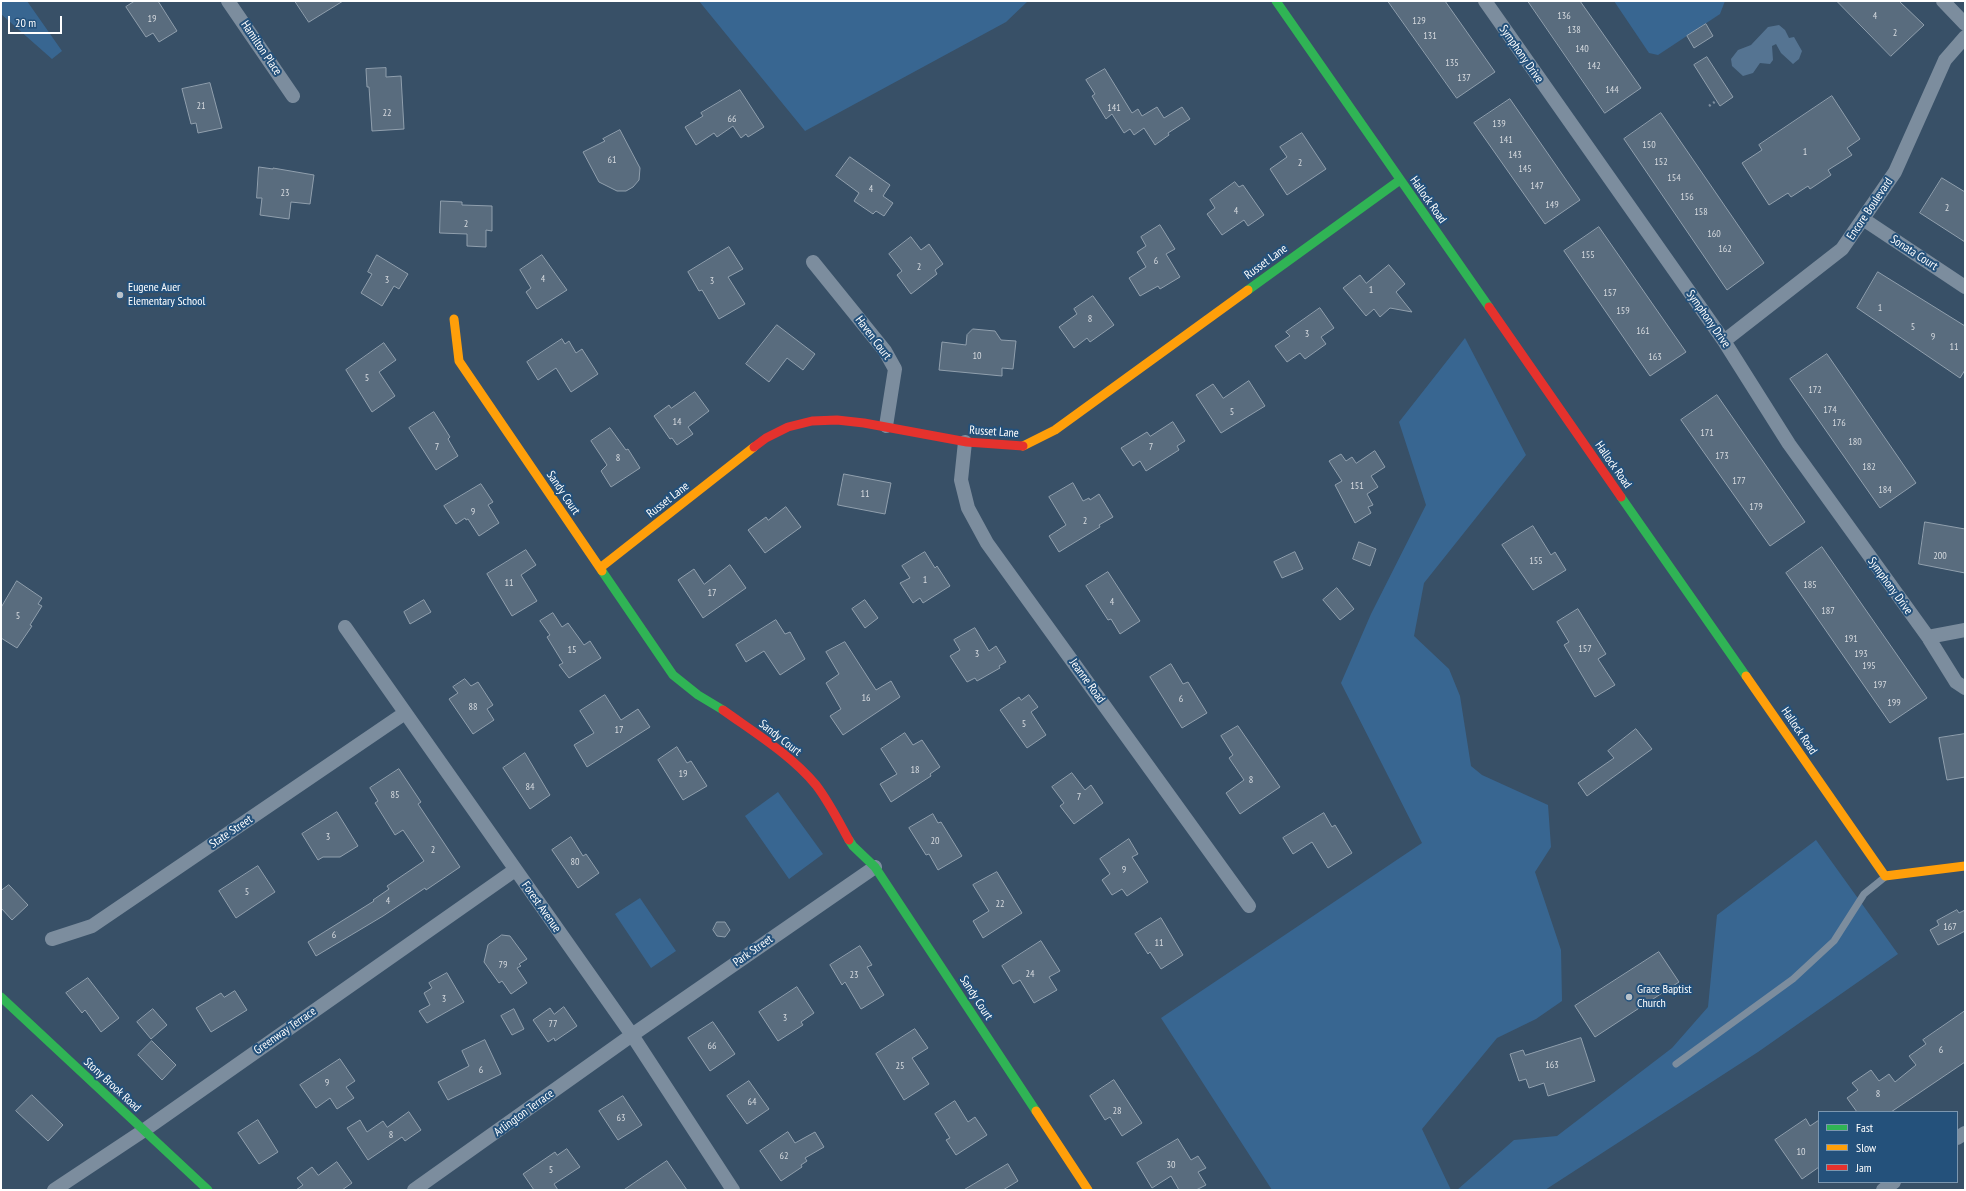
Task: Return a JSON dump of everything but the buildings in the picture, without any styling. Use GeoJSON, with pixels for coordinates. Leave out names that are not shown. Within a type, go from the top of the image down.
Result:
{"type":"FeatureCollection","features":[{"type":"Feature","properties":{"kind":"street","name":"Hamilton Place"},"geometry":{"type":"LineString","coordinates":[[228,1],[293,96]]}},
{"type":"Feature","properties":{"kind":"street","name":"Hallock Road"},"geometry":{"type":"LineString","coordinates":[[1276,1],[1885,876]]}},
{"type":"Feature","properties":{"kind":"street","name":"Symphony Drive"},"geometry":{"type":"LineString","coordinates":[[1485,1],[1724,341],[1789,444],[1928,637],[1956,682],[1965,688]]}},
{"type":"Feature","properties":{"kind":"street"},"geometry":{"type":"LineString","coordinates":[[1943,1],[1965,24]]}},
{"type":"Feature","properties":{"kind":"street","name":"Encore Boulevard"},"geometry":{"type":"LineString","coordinates":[[1724,341],[1842,250],[1895,172],[1944,60],[1965,37]]}},
{"type":"Feature","properties":{"kind":"street","name":"Russet Lane"},"geometry":{"type":"LineString","coordinates":[[600,568],[778,430],[799,423],[816,420],[886,426],[965,442],[1002,446],[1024,446],[1056,430],[1400,180]]}},
{"type":"Feature","properties":{"kind":"street","name":"Sonata Court"},"geometry":{"type":"LineString","coordinates":[[1863,219],[1965,287]]}},
{"type":"Feature","properties":{"kind":"street","name":"Haven Court"},"geometry":{"type":"LineString","coordinates":[[813,262],[885,351],[894,369],[886,426]]}},
{"type":"Feature","properties":{"kind":"street","name":"Sandy Court"},"geometry":{"type":"LineString","coordinates":[[454,319],[459,361],[673,675],[698,695],[725,711],[772,745],[805,773],[817,787],[853,846],[875,867],[1088,1190]]}},
{"type":"Feature","properties":{"kind":"street","name":"Jeanne Road"},"geometry":{"type":"LineString","coordinates":[[965,442],[960,480],[968,508],[987,543],[1250,906]]}},
{"type":"Feature","properties":{"kind":"street","name":"Forest Avenue"},"geometry":{"type":"LineString","coordinates":[[345,627],[632,1034],[733,1190]]}},
{"type":"Feature","properties":{"kind":"street"},"geometry":{"type":"LineString","coordinates":[[1928,637],[1965,630]]}},
{"type":"Feature","properties":{"kind":"street","name":"State Street"},"geometry":{"type":"LineString","coordinates":[[52,939],[92,926],[405,714]]}},
{"type":"Feature","properties":{"kind":"street"},"geometry":{"type":"LineString","coordinates":[[1885,876],[1965,866]]}},
{"type":"Feature","properties":{"kind":"street","name":"Park Street"},"geometry":{"type":"LineString","coordinates":[[632,1034],[875,867]]}},
{"type":"Feature","properties":{"kind":"street","name":"Greenway Terrace"},"geometry":{"type":"LineString","coordinates":[[54,1190],[143,1131],[515,870]]}},
{"type":"Feature","properties":{"kind":"street","name":"Stony Brook Road"},"geometry":{"type":"LineString","coordinates":[[1,997],[208,1190]]}},
{"type":"Feature","properties":{"kind":"street","name":"Arlington Terrace"},"geometry":{"type":"LineString","coordinates":[[414,1190],[632,1034]]}},
{"type":"Feature","properties":{"kind":"street"},"geometry":{"type":"LineString","coordinates":[[1883,1190],[1893,1183]]}},
{"type":"Feature","properties":{"kind":"lane"},"geometry":{"type":"LineString","coordinates":[[1676,1064],[1793,979],[1834,941],[1864,894],[1885,876]]}},
{"type":"Feature","properties":{"kind":"path"},"geometry":{"type":"LineString","coordinates":[[1709,106],[1716,101]]}},
{"type":"Feature","properties":{"kind":"shaded area"},"geometry":{"type":"Polygon","coordinates":[[[1,1],[27,1],[62,51],[52,59],[1,14],[1,1]]]}},
{"type":"Feature","properties":{"kind":"shaded area"},"geometry":{"type":"Polygon","coordinates":[[[699,1],[1028,1],[1006,22],[805,131],[699,1]]]}},
{"type":"Feature","properties":{"kind":"shaded area"},"geometry":{"type":"Polygon","coordinates":[[[1614,1],[1725,1],[1720,14],[1658,55],[1649,53],[1614,1]]]}},
{"type":"Feature","properties":{"kind":"shaded area"},"geometry":{"type":"Polygon","coordinates":[[[1779,25],[1785,30],[1789,38],[1794,37],[1802,51],[1799,59],[1793,64],[1781,53],[1776,44],[1772,46],[1773,60],[1770,64],[1760,63],[1753,73],[1743,76],[1732,66],[1731,59],[1738,50],[1751,45],[1768,27],[1779,25]]]}},
{"type":"Feature","properties":{"kind":"shaded area"},"geometry":{"type":"Polygon","coordinates":[[[1465,338],[1526,455],[1424,583],[1414,636],[1449,669],[1460,696],[1471,766],[1482,775],[1548,805],[1551,847],[1535,872],[1561,950],[1562,1001],[1536,1019],[1497,1038],[1422,1129],[1451,1190],[1272,1190],[1161,1018],[1422,843],[1341,683],[1371,614],[1426,505],[1399,422],[1465,338]]]}},
{"type":"Feature","properties":{"kind":"shaded area"},"geometry":{"type":"Polygon","coordinates":[[[778,792],[823,854],[789,879],[745,816],[778,792]]]}},
{"type":"Feature","properties":{"kind":"shaded area"},"geometry":{"type":"Polygon","coordinates":[[[1816,840],[1898,954],[1758,1052],[1545,1190],[1457,1190],[1514,1140],[1557,1136],[1672,1048],[1708,1007],[1717,915],[1816,840]]]}},
{"type":"Feature","properties":{"kind":"shaded area"},"geometry":{"type":"Polygon","coordinates":[[[640,898],[676,951],[651,968],[615,914],[640,898]]]}},
{"type":"Feature","properties":{"kind":"traffic: fast"},"geometry":{"type":"LineString","coordinates":[[1276,1],[1489,307]]}},
{"type":"Feature","properties":{"kind":"traffic: fast"},"geometry":{"type":"LineString","coordinates":[[1248,290],[1400,180]]}},
{"type":"Feature","properties":{"kind":"traffic: fast"},"geometry":{"type":"LineString","coordinates":[[1621,497],[1746,676]]}},
{"type":"Feature","properties":{"kind":"traffic: fast"},"geometry":{"type":"LineString","coordinates":[[602,571],[673,675],[698,695],[723,710]]}},
{"type":"Feature","properties":{"kind":"traffic: fast"},"geometry":{"type":"LineString","coordinates":[[849,840],[853,846],[875,867],[1036,1111]]}},
{"type":"Feature","properties":{"kind":"traffic: fast"},"geometry":{"type":"LineString","coordinates":[[1,997],[208,1190]]}},
{"type":"Feature","properties":{"kind":"traffic: slow"},"geometry":{"type":"LineString","coordinates":[[1023,446],[1055,430],[1248,290]]}},
{"type":"Feature","properties":{"kind":"traffic: slow"},"geometry":{"type":"LineString","coordinates":[[454,319],[459,361],[602,571]]}},
{"type":"Feature","properties":{"kind":"traffic: slow"},"geometry":{"type":"LineString","coordinates":[[600,568],[754,447]]}},
{"type":"Feature","properties":{"kind":"traffic: slow"},"geometry":{"type":"LineString","coordinates":[[1746,676],[1885,876],[1965,866]]}},
{"type":"Feature","properties":{"kind":"traffic: slow"},"geometry":{"type":"LineString","coordinates":[[1036,1111],[1088,1190]]}},
{"type":"Feature","properties":{"kind":"traffic: jam"},"geometry":{"type":"LineString","coordinates":[[1489,307],[1621,497]]}},
{"type":"Feature","properties":{"kind":"traffic: jam"},"geometry":{"type":"LineString","coordinates":[[754,447],[766,438],[788,427],[812,421],[837,420],[864,423],[967,442],[1023,446]]}},
{"type":"Feature","properties":{"kind":"traffic: jam"},"geometry":{"type":"LineString","coordinates":[[723,710],[784,754],[806,774],[825,798],[849,840]]}},
{"type":"Feature","properties":{"kind":"place","name":"Eugene Auer Elementary School"},"geometry":{"type":"Point","coordinates":[120,295]}},
{"type":"Feature","properties":{"kind":"place","name":"Grace Baptist Church"},"geometry":{"type":"Point","coordinates":[1629,997]}}]}
